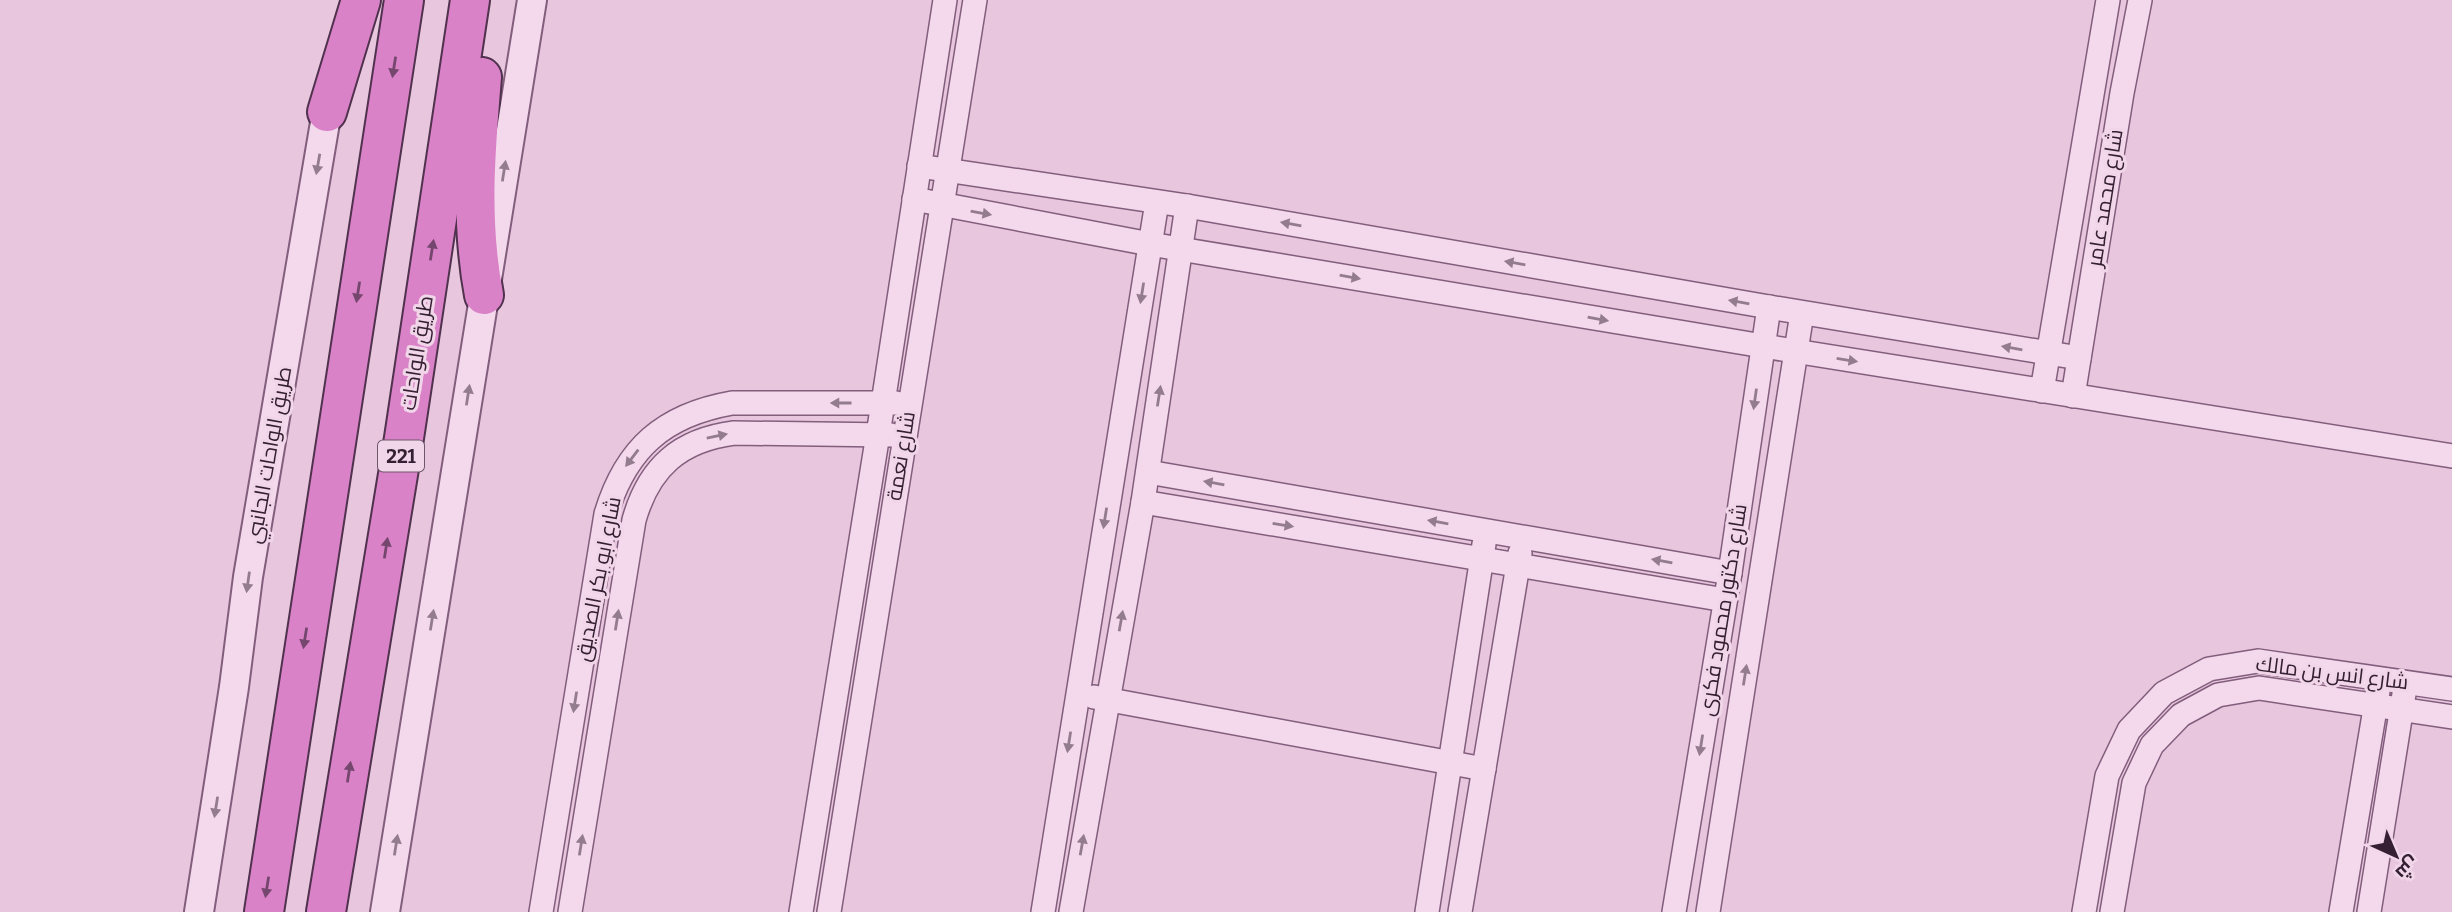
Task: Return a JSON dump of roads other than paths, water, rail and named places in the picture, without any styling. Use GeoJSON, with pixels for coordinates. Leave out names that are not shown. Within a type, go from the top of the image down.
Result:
{"type":"FeatureCollection","features":[{"type":"Feature","properties":{"kind":"highway"},"geometry":{"type":"LineString","coordinates":[[327,112],[361,0]]}},
{"type":"Feature","properties":{"kind":"highway"},"geometry":{"type":"LineString","coordinates":[[264,912],[404,0]]}},
{"type":"Feature","properties":{"kind":"highway","name":"طريق الواحات"},"geometry":{"type":"LineString","coordinates":[[326,912],[404,438],[470,0]]}},
{"type":"Feature","properties":{"kind":"highway"},"geometry":{"type":"LineString","coordinates":[[484,295],[476,242],[474,189],[485,0]]}},
{"type":"Feature","properties":{"kind":"street","name":"طريق الواحات الجانبي"},"geometry":{"type":"LineString","coordinates":[[199,912],[248,577],[346,0]]}},
{"type":"Feature","properties":{"kind":"street"},"geometry":{"type":"LineString","coordinates":[[385,912],[531,0]]}},
{"type":"Feature","properties":{"kind":"street","name":"شارع نعمة"},"geometry":{"type":"LineString","coordinates":[[801,912],[945,0]]}},
{"type":"Feature","properties":{"kind":"street","name":"شارع نعمة"},"geometry":{"type":"LineString","coordinates":[[829,912],[975,0]]}},
{"type":"Feature","properties":{"kind":"street","name":"شارع محمد عامر"},"geometry":{"type":"LineString","coordinates":[[2042,391],[2108,0]]}},
{"type":"Feature","properties":{"kind":"street","name":"شارع محمد عامر"},"geometry":{"type":"LineString","coordinates":[[2073,396],[2140,0]]}},
{"type":"Feature","properties":{"kind":"street"},"geometry":{"type":"LineString","coordinates":[[919,166],[1187,206],[1802,313],[2079,358]]}},
{"type":"Feature","properties":{"kind":"street"},"geometry":{"type":"LineString","coordinates":[[914,199],[1150,244],[1763,346],[2452,456]]}},
{"type":"Feature","properties":{"kind":"street"},"geometry":{"type":"LineString","coordinates":[[1043,912],[1157,202]]}},
{"type":"Feature","properties":{"kind":"street"},"geometry":{"type":"LineString","coordinates":[[1073,912],[1107,699],[1148,472],[1187,206]]}},
{"type":"Feature","properties":{"kind":"street","name":"شارع دكتور محمود فكرى"},"geometry":{"type":"LineString","coordinates":[[1674,912],[1730,573],[1769,307]]}},
{"type":"Feature","properties":{"kind":"street","name":"شارع دكتور محمود فكرى"},"geometry":{"type":"LineString","coordinates":[[1708,912],[1802,313]]}},
{"type":"Feature","properties":{"kind":"street","name":"شارع ابو بكر الصديق"},"geometry":{"type":"LineString","coordinates":[[541,912],[606,514],[613,490],[625,467],[641,446],[660,429],[682,416],[707,407],[732,403],[910,403]]}},
{"type":"Feature","properties":{"kind":"street","name":"شارع ابو بكر الصديق"},"geometry":{"type":"LineString","coordinates":[[570,912],[634,520],[649,482],[677,452],[714,436],[734,433],[905,436]]}},
{"type":"Feature","properties":{"kind":"street"},"geometry":{"type":"LineString","coordinates":[[1148,472],[1730,573]]}},
{"type":"Feature","properties":{"kind":"street"},"geometry":{"type":"LineString","coordinates":[[1143,502],[1725,600]]}},
{"type":"Feature","properties":{"kind":"street"},"geometry":{"type":"LineString","coordinates":[[1427,912],[1486,530]]}},
{"type":"Feature","properties":{"kind":"street"},"geometry":{"type":"LineString","coordinates":[[1460,912],[1523,537]]}},
{"type":"Feature","properties":{"kind":"street","name":"شارع انس بن مالك"},"geometry":{"type":"LineString","coordinates":[[2084,912],[2107,776],[2129,730],[2164,694],[2209,669],[2258,661],[2452,689]]}},
{"type":"Feature","properties":{"kind":"street"},"geometry":{"type":"LineString","coordinates":[[2341,912],[2380,678]]}},
{"type":"Feature","properties":{"kind":"street"},"geometry":{"type":"LineString","coordinates":[[2369,912],[2406,682]]}},
{"type":"Feature","properties":{"kind":"street","name":"شارع انس بن مالك"},"geometry":{"type":"LineString","coordinates":[[2112,912],[2134,783],[2152,745],[2181,715],[2218,695],[2259,688],[2452,717]]}},
{"type":"Feature","properties":{"kind":"street"},"geometry":{"type":"LineString","coordinates":[[1077,694],[1484,769]]}},
{"type":"Feature","properties":{"kind":"street"},"geometry":{"type":"LineString","coordinates":[[1684,850],[1717,852]]}}]}
